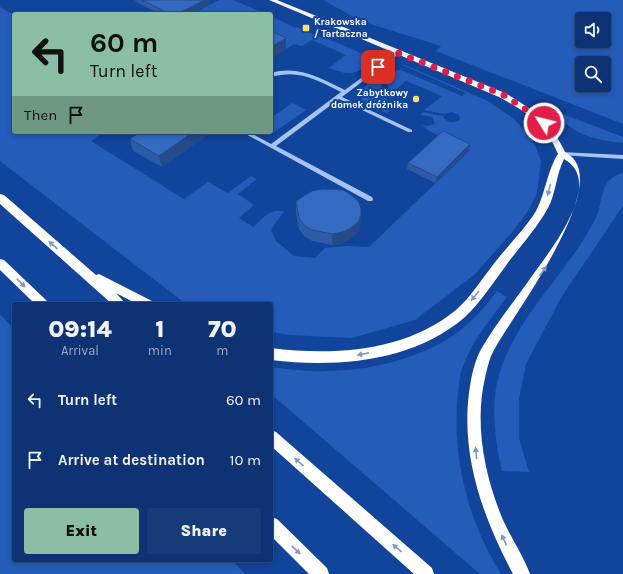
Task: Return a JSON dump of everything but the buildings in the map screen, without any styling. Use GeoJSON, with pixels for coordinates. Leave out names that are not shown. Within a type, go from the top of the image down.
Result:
{"type":"FeatureCollection","features":[{"type":"Feature","properties":{"kind":"highway"},"geometry":{"type":"LineString","coordinates":[[273,354],[307,358],[334,358],[357,355],[403,344],[442,327],[468,305],[532,226],[549,193],[555,164],[562,154],[575,161],[582,172],[584,190],[579,209],[568,235],[488,350],[479,376],[474,408],[474,433],[477,460],[485,491],[498,526],[512,557],[522,574]]}},
{"type":"Feature","properties":{"kind":"highway"},"geometry":{"type":"LineString","coordinates":[[0,198],[118,302]]}},
{"type":"Feature","properties":{"kind":"highway"},"geometry":{"type":"LineString","coordinates":[[0,263],[41,302]]}},
{"type":"Feature","properties":{"kind":"highway"},"geometry":{"type":"LineString","coordinates":[[82,270],[144,302]]}},
{"type":"Feature","properties":{"kind":"highway"},"geometry":{"type":"LineString","coordinates":[[273,439],[426,574]]}},
{"type":"Feature","properties":{"kind":"highway"},"geometry":{"type":"LineString","coordinates":[[273,527],[321,574]]}},
{"type":"Feature","properties":{"kind":"main road"},"geometry":{"type":"LineString","coordinates":[[272,0],[398,53],[502,94],[544,123],[555,137],[562,154]]}},
{"type":"Feature","properties":{"kind":"street"},"geometry":{"type":"LineString","coordinates":[[272,146],[398,53]]}},
{"type":"Feature","properties":{"kind":"street"},"geometry":{"type":"LineString","coordinates":[[273,75],[286,72],[304,74],[344,92]]}},
{"type":"Feature","properties":{"kind":"street"},"geometry":{"type":"LineString","coordinates":[[338,97],[410,131]]}},
{"type":"Feature","properties":{"kind":"street"},"geometry":{"type":"LineString","coordinates":[[249,134],[370,199]]}},
{"type":"Feature","properties":{"kind":"street"},"geometry":{"type":"LineString","coordinates":[[562,154],[623,157]]}},
{"type":"Feature","properties":{"kind":"shaded area"},"geometry":{"type":"Polygon","coordinates":[[[219,0],[233,0],[261,12],[196,12],[219,0]]]}},
{"type":"Feature","properties":{"kind":"shaded area"},"geometry":{"type":"Polygon","coordinates":[[[323,0],[623,0],[623,124],[436,51],[441,46],[361,21],[323,0]]]}},
{"type":"Feature","properties":{"kind":"shaded area"},"geometry":{"type":"Polygon","coordinates":[[[0,7],[12,14],[12,134],[101,134],[91,141],[184,199],[208,182],[228,193],[251,176],[257,179],[238,194],[254,205],[239,218],[253,227],[263,217],[270,213],[274,211],[284,211],[271,230],[276,241],[294,256],[315,258],[325,248],[347,246],[369,247],[470,150],[429,131],[422,125],[427,126],[435,124],[432,117],[420,115],[423,112],[443,116],[446,120],[451,122],[456,122],[460,119],[459,115],[452,112],[444,114],[424,110],[442,96],[406,81],[390,94],[386,79],[397,70],[401,70],[462,96],[466,93],[400,64],[488,101],[514,119],[524,130],[535,145],[541,161],[537,193],[528,211],[514,230],[474,275],[415,320],[352,338],[289,335],[273,332],[273,302],[183,302],[0,161],[0,7]]]}},
{"type":"Feature","properties":{"kind":"shaded area"},"geometry":{"type":"Polygon","coordinates":[[[273,17],[295,28],[297,27],[336,42],[376,60],[354,73],[343,73],[329,68],[346,55],[312,40],[302,46],[294,44],[286,49],[273,43],[273,17]]]}},
{"type":"Feature","properties":{"kind":"shaded area"},"geometry":{"type":"Polygon","coordinates":[[[375,79],[380,81],[387,101],[384,103],[393,107],[387,113],[363,101],[359,95],[360,90],[375,79]]]}},
{"type":"Feature","properties":{"kind":"shaded area"},"geometry":{"type":"Polygon","coordinates":[[[292,103],[306,110],[273,133],[273,117],[292,103]]]}},
{"type":"Feature","properties":{"kind":"shaded area"},"geometry":{"type":"Polygon","coordinates":[[[547,108],[623,137],[623,143],[589,137],[566,124],[547,108]]]}},
{"type":"Feature","properties":{"kind":"shaded area"},"geometry":{"type":"Polygon","coordinates":[[[623,173],[623,206],[562,296],[526,364],[519,399],[519,438],[529,472],[502,471],[497,447],[494,411],[496,387],[506,355],[527,318],[577,250],[589,230],[598,213],[604,188],[607,183],[616,175],[623,173]]]}},
{"type":"Feature","properties":{"kind":"shaded area"},"geometry":{"type":"Polygon","coordinates":[[[497,291],[507,297],[469,351],[461,372],[456,417],[457,440],[464,487],[471,510],[489,554],[501,574],[480,574],[273,396],[273,367],[312,371],[345,370],[364,368],[403,359],[422,352],[457,333],[485,306],[497,291]]]}},
{"type":"Feature","properties":{"kind":"shaded area"},"geometry":{"type":"Polygon","coordinates":[[[0,314],[12,327],[12,562],[234,562],[245,574],[0,574],[0,314]]]}},
{"type":"Feature","properties":{"kind":"place","name":"Krakowska / Tartaczna"},"geometry":{"type":"Point","coordinates":[306,28]}},
{"type":"Feature","properties":{"kind":"place","name":"Zabytkowy domek dróżnika"},"geometry":{"type":"Point","coordinates":[416,99]}},
{"type":"Feature","properties":{"kind":"route"},"geometry":{"type":"LineString","coordinates":[[378,67],[398,53],[502,94],[544,123]]}}]}
